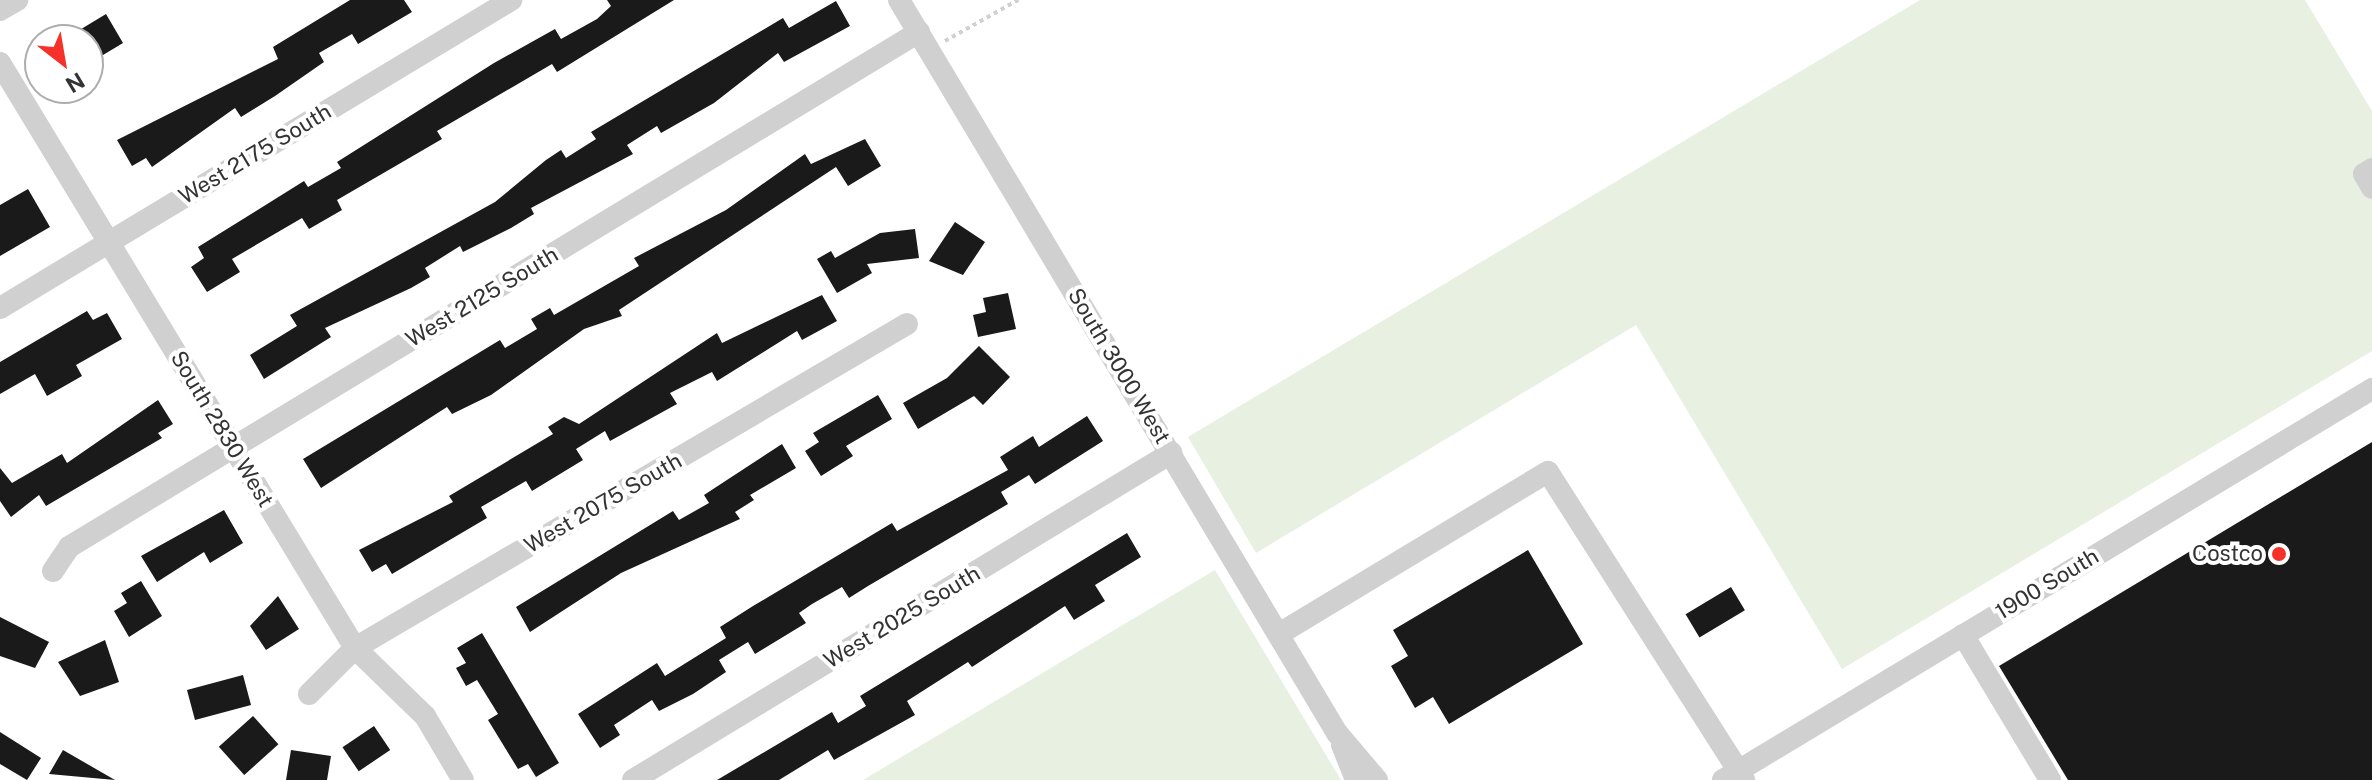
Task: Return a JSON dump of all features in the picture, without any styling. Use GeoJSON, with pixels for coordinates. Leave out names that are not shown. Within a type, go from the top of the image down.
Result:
{"type":"FeatureCollection","features":[{"type":"Feature","properties":{"kind":"street"},"geometry":{"type":"LineString","coordinates":[[0,10],[17,0]]}},
{"type":"Feature","properties":{"kind":"street","name":"West 2175 South"},"geometry":{"type":"LineString","coordinates":[[0,308],[511,0]]}},
{"type":"Feature","properties":{"kind":"street","name":"South 3000 West"},"geometry":{"type":"LineString","coordinates":[[899,0],[1279,634],[1337,733],[1356,780]]}},
{"type":"Feature","properties":{"kind":"street","name":"West 2125 South"},"geometry":{"type":"LineString","coordinates":[[53,571],[69,547],[924,41]]}},
{"type":"Feature","properties":{"kind":"street","name":"South 2830 West"},"geometry":{"type":"LineString","coordinates":[[0,63],[355,648],[425,716],[463,780]]}},
{"type":"Feature","properties":{"kind":"street","name":"West 2075 South"},"geometry":{"type":"LineString","coordinates":[[309,694],[355,648],[907,324]]}},
{"type":"Feature","properties":{"kind":"street","name":"1900 South"},"geometry":{"type":"LineString","coordinates":[[1735,777],[1963,635],[2372,389]]}},
{"type":"Feature","properties":{"kind":"street","name":"West 2025 South"},"geometry":{"type":"LineString","coordinates":[[633,780],[1171,453]]}},
{"type":"Feature","properties":{"kind":"street"},"geometry":{"type":"LineString","coordinates":[[1279,634],[1548,472],[1735,777]]}},
{"type":"Feature","properties":{"kind":"street"},"geometry":{"type":"LineString","coordinates":[[1963,635],[2050,780]]}},
{"type":"Feature","properties":{"kind":"street","name":"South 3000 West"},"geometry":{"type":"LineString","coordinates":[[1337,733],[1377,780]]}},
{"type":"Feature","properties":{"kind":"path"},"geometry":{"type":"LineString","coordinates":[[924,41],[1018,0]]}},
{"type":"Feature","properties":{"kind":"green space"},"geometry":{"type":"Polygon","coordinates":[[[1920,0],[2305,0],[2372,111],[2372,351],[1842,669],[1636,325],[1256,553],[1188,437],[1920,0]]]}},
{"type":"Feature","properties":{"kind":"green space"},"geometry":{"type":"Polygon","coordinates":[[[1215,570],[1341,780],[863,780],[1215,570]]]}},
{"type":"Feature","properties":{"kind":"building"},"geometry":{"type":"Polygon","coordinates":[[[350,0],[404,0],[412,12],[358,44],[352,34],[319,53],[324,62],[275,96],[241,117],[235,108],[152,167],[146,158],[132,166],[117,140],[278,59],[273,47],[350,0]]]}},
{"type":"Feature","properties":{"kind":"building"},"geometry":{"type":"Polygon","coordinates":[[[607,0],[674,0],[557,72],[552,64],[437,131],[442,139],[337,200],[342,210],[309,229],[302,218],[232,259],[240,272],[207,292],[191,267],[204,258],[198,247],[304,181],[308,187],[341,168],[337,162],[494,63],[555,29],[561,39],[597,19],[611,6],[607,0]]]}},
{"type":"Feature","properties":{"kind":"building"},"geometry":{"type":"Polygon","coordinates":[[[836,1],[850,26],[784,62],[778,53],[714,103],[661,133],[657,126],[627,145],[633,154],[531,208],[534,214],[511,228],[463,252],[460,246],[425,268],[430,277],[411,288],[325,328],[331,337],[264,379],[250,355],[297,326],[290,315],[495,202],[561,150],[566,158],[596,139],[591,132],[783,18],[789,28],[836,1]]]}},
{"type":"Feature","properties":{"kind":"building"},"geometry":{"type":"Polygon","coordinates":[[[106,14],[123,43],[104,54],[104,24],[89,24],[106,14]]]}},
{"type":"Feature","properties":{"kind":"building"},"geometry":{"type":"Polygon","coordinates":[[[865,139],[881,166],[848,186],[836,167],[619,310],[622,316],[584,329],[491,395],[452,414],[447,407],[321,488],[303,459],[500,340],[505,348],[537,329],[531,319],[550,308],[554,315],[639,266],[634,258],[726,210],[805,154],[811,164],[865,139]]]}},
{"type":"Feature","properties":{"kind":"building"},"geometry":{"type":"Polygon","coordinates":[[[28,189],[50,227],[0,256],[0,205],[28,189]]]}},
{"type":"Feature","properties":{"kind":"building"},"geometry":{"type":"Polygon","coordinates":[[[955,222],[985,242],[963,275],[929,261],[955,222]]]}},
{"type":"Feature","properties":{"kind":"building"},"geometry":{"type":"Polygon","coordinates":[[[915,229],[919,258],[867,264],[872,273],[837,293],[817,259],[831,251],[835,258],[880,233],[915,229]]]}},
{"type":"Feature","properties":{"kind":"building"},"geometry":{"type":"Polygon","coordinates":[[[1008,293],[1016,329],[978,337],[973,315],[986,312],[983,298],[1008,293]]]}},
{"type":"Feature","properties":{"kind":"building"},"geometry":{"type":"Polygon","coordinates":[[[822,295],[837,321],[802,340],[797,331],[717,381],[712,372],[670,393],[677,404],[610,441],[605,431],[576,449],[583,460],[532,491],[526,481],[481,507],[487,518],[392,574],[386,564],[372,572],[359,550],[453,502],[449,496],[553,434],[548,427],[564,417],[579,424],[717,333],[722,343],[822,295]]]}},
{"type":"Feature","properties":{"kind":"building"},"geometry":{"type":"Polygon","coordinates":[[[87,311],[93,320],[107,313],[122,339],[76,365],[82,376],[47,396],[35,374],[0,394],[0,362],[87,311]]]}},
{"type":"Feature","properties":{"kind":"building"},"geometry":{"type":"Polygon","coordinates":[[[979,346],[1010,377],[983,405],[974,396],[918,429],[903,403],[947,378],[979,346]]]}},
{"type":"Feature","properties":{"kind":"building"},"geometry":{"type":"Polygon","coordinates":[[[878,395],[892,419],[846,446],[853,456],[821,476],[805,451],[819,442],[813,433],[878,395]]]}},
{"type":"Feature","properties":{"kind":"building"},"geometry":{"type":"Polygon","coordinates":[[[158,400],[173,424],[158,433],[162,438],[46,506],[39,495],[11,517],[0,501],[0,468],[12,483],[62,454],[67,463],[158,400]]]}},
{"type":"Feature","properties":{"kind":"building"},"geometry":{"type":"Polygon","coordinates":[[[1087,416],[1103,441],[1035,484],[1029,475],[1001,492],[1008,504],[849,598],[842,587],[812,604],[799,613],[806,623],[755,654],[748,642],[719,660],[726,672],[693,694],[659,711],[652,700],[614,725],[620,735],[600,748],[578,714],[657,663],[665,676],[726,638],[720,627],[753,606],[892,523],[897,531],[1008,470],[1000,457],[1033,436],[1039,447],[1087,416]]]}},
{"type":"Feature","properties":{"kind":"building","name":"Costco"},"geometry":{"type":"Polygon","coordinates":[[[2372,442],[2372,780],[2068,780],[1999,666],[2372,442]]]}},
{"type":"Feature","properties":{"kind":"building"},"geometry":{"type":"Polygon","coordinates":[[[782,444],[796,468],[750,495],[754,500],[735,512],[740,519],[621,573],[530,632],[516,607],[673,511],[679,520],[709,503],[704,495],[782,444]]]}},
{"type":"Feature","properties":{"kind":"building"},"geometry":{"type":"Polygon","coordinates":[[[224,510],[243,543],[210,563],[204,552],[157,582],[141,556],[224,510]]]}},
{"type":"Feature","properties":{"kind":"building"},"geometry":{"type":"Polygon","coordinates":[[[1127,533],[1141,557],[1095,585],[1105,601],[1074,620],[1065,606],[972,667],[968,662],[907,701],[915,715],[834,760],[828,750],[779,780],[717,780],[832,712],[838,723],[866,706],[860,696],[1127,533]]]}},
{"type":"Feature","properties":{"kind":"building"},"geometry":{"type":"Polygon","coordinates":[[[1528,550],[1583,644],[1449,724],[1433,697],[1415,708],[1391,666],[1408,656],[1393,630],[1528,550]]]}},
{"type":"Feature","properties":{"kind":"building"},"geometry":{"type":"Polygon","coordinates":[[[141,581],[162,616],[129,637],[114,611],[127,603],[121,593],[141,581]]]}},
{"type":"Feature","properties":{"kind":"building"},"geometry":{"type":"Polygon","coordinates":[[[1731,587],[1745,610],[1699,637],[1686,614],[1731,587]]]}},
{"type":"Feature","properties":{"kind":"building"},"geometry":{"type":"Polygon","coordinates":[[[278,596],[299,629],[266,650],[250,626],[278,596]]]}},
{"type":"Feature","properties":{"kind":"building"},"geometry":{"type":"Polygon","coordinates":[[[0,617],[49,642],[35,668],[0,656],[0,617]]]}},
{"type":"Feature","properties":{"kind":"building"},"geometry":{"type":"Polygon","coordinates":[[[482,633],[559,763],[536,777],[528,764],[518,769],[488,720],[498,714],[477,680],[466,686],[456,668],[466,663],[457,648],[482,633]]]}},
{"type":"Feature","properties":{"kind":"building"},"geometry":{"type":"Polygon","coordinates":[[[105,640],[119,682],[80,696],[58,662],[105,640]]]}},
{"type":"Feature","properties":{"kind":"building"},"geometry":{"type":"Polygon","coordinates":[[[243,675],[251,705],[195,720],[187,690],[243,675]]]}},
{"type":"Feature","properties":{"kind":"building"},"geometry":{"type":"Polygon","coordinates":[[[253,716],[278,744],[244,775],[219,747],[253,716]]]}},
{"type":"Feature","properties":{"kind":"building"},"geometry":{"type":"Polygon","coordinates":[[[374,726],[390,750],[359,771],[342,747],[374,726]]]}},
{"type":"Feature","properties":{"kind":"building"},"geometry":{"type":"Polygon","coordinates":[[[0,732],[41,758],[27,780],[0,764],[0,732]]]}},
{"type":"Feature","properties":{"kind":"building"},"geometry":{"type":"Polygon","coordinates":[[[63,750],[115,780],[49,774],[63,750]]]}},
{"type":"Feature","properties":{"kind":"building"},"geometry":{"type":"Polygon","coordinates":[[[291,750],[331,756],[327,780],[286,780],[291,750]]]}},
{"type":"Feature","properties":{"kind":"place","name":"Costco"},"geometry":{"type":"Point","coordinates":[2279,554]}}]}
